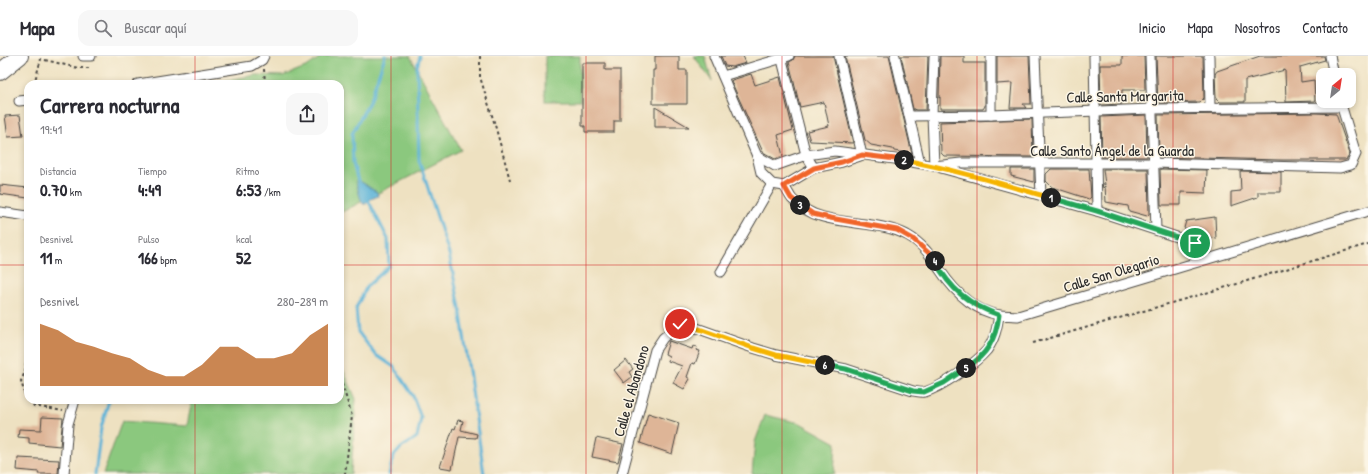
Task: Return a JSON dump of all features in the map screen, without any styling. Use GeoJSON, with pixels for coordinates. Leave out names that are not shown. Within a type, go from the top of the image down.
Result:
{"type":"FeatureCollection","features":[{"type":"Feature","properties":{"kind":"highway"},"geometry":{"type":"LineString","coordinates":[[0,72],[20,56]]}},
{"type":"Feature","properties":{"kind":"street"},"geometry":{"type":"LineString","coordinates":[[83,56],[90,56]]}},
{"type":"Feature","properties":{"kind":"street"},"geometry":{"type":"LineString","coordinates":[[714,56],[757,156],[761,174],[770,181],[784,186]]}},
{"type":"Feature","properties":{"kind":"street"},"geometry":{"type":"LineString","coordinates":[[839,56],[862,155]]}},
{"type":"Feature","properties":{"kind":"street"},"geometry":{"type":"LineString","coordinates":[[895,56],[920,163]]}},
{"type":"Feature","properties":{"kind":"street"},"geometry":{"type":"LineString","coordinates":[[934,56],[932,115],[934,166]]}},
{"type":"Feature","properties":{"kind":"street"},"geometry":{"type":"LineString","coordinates":[[991,56],[991,115]]}},
{"type":"Feature","properties":{"kind":"street"},"geometry":{"type":"LineString","coordinates":[[1035,56],[1042,195]]}},
{"type":"Feature","properties":{"kind":"street"},"geometry":{"type":"LineString","coordinates":[[1094,56],[1097,211]]}},
{"type":"Feature","properties":{"kind":"street"},"geometry":{"type":"LineString","coordinates":[[1150,56],[1156,230]]}},
{"type":"Feature","properties":{"kind":"street"},"geometry":{"type":"LineString","coordinates":[[1209,56],[1210,108]]}},
{"type":"Feature","properties":{"kind":"street"},"geometry":{"type":"LineString","coordinates":[[1330,56],[1333,68]]}},
{"type":"Feature","properties":{"kind":"street"},"geometry":{"type":"LineString","coordinates":[[723,76],[784,57],[806,155],[814,168]]}},
{"type":"Feature","properties":{"kind":"street"},"geometry":{"type":"LineString","coordinates":[[163,80],[252,66],[263,58]]}},
{"type":"Feature","properties":{"kind":"street","name":"Calle Santa Margarita"},"geometry":{"type":"LineString","coordinates":[[910,116],[991,115],[1038,112],[1316,105]]}},
{"type":"Feature","properties":{"kind":"street","name":"Calle Santo Ángel de la Guarda"},"geometry":{"type":"LineString","coordinates":[[775,166],[806,155],[835,151],[934,166],[961,164],[1153,163],[1340,168],[1351,165],[1356,154],[1341,108]]}},
{"type":"Feature","properties":{"kind":"street","name":"Calle Santo Ángel de la Guarda"},"geometry":{"type":"LineString","coordinates":[[784,186],[814,168],[842,162],[862,155]]}},
{"type":"Feature","properties":{"kind":"street"},"geometry":{"type":"LineString","coordinates":[[721,272],[770,181],[770,171],[775,166],[757,156]]}},
{"type":"Feature","properties":{"kind":"street"},"geometry":{"type":"LineString","coordinates":[[981,178],[983,164]]}},
{"type":"Feature","properties":{"kind":"street","name":"Calle San Olegario"},"geometry":{"type":"LineString","coordinates":[[934,166],[1097,211],[1195,243]]}},
{"type":"Feature","properties":{"kind":"street","name":"Calle San Olegario"},"geometry":{"type":"LineString","coordinates":[[784,186],[791,198],[802,208],[813,214],[897,230],[913,239],[931,255],[952,286],[968,301],[985,310],[999,315],[1018,316],[1368,210]]}},
{"type":"Feature","properties":{"kind":"street"},"geometry":{"type":"LineString","coordinates":[[0,212],[24,215]]}},
{"type":"Feature","properties":{"kind":"street","name":"Calle el Abandono"},"geometry":{"type":"LineString","coordinates":[[622,474],[655,350],[663,338],[680,324],[688,325],[776,355],[846,369],[913,391],[924,392],[944,383],[977,360],[993,340],[998,328],[999,315]]}},
{"type":"Feature","properties":{"kind":"street"},"geometry":{"type":"LineString","coordinates":[[64,474],[68,424],[73,404]]}},
{"type":"Feature","properties":{"kind":"path"},"geometry":{"type":"LineString","coordinates":[[480,56],[480,77],[510,180]]}},
{"type":"Feature","properties":{"kind":"path"},"geometry":{"type":"LineString","coordinates":[[263,58],[265,80]]}},
{"type":"Feature","properties":{"kind":"path"},"geometry":{"type":"LineString","coordinates":[[35,80],[41,59],[78,68]]}},
{"type":"Feature","properties":{"kind":"path"},"geometry":{"type":"LineString","coordinates":[[1033,343],[1237,284],[1368,244]]}},
{"type":"Feature","properties":{"kind":"path"},"geometry":{"type":"LineString","coordinates":[[24,374],[21,382],[24,392]]}},
{"type":"Feature","properties":{"kind":"path"},"geometry":{"type":"LineString","coordinates":[[344,391],[352,416],[345,474]]}},
{"type":"Feature","properties":{"kind":"path"},"geometry":{"type":"LineString","coordinates":[[33,404],[34,406],[70,413]]}},
{"type":"Feature","properties":{"kind":"green space"},"geometry":{"type":"Polygon","coordinates":[[[322,56],[410,56],[461,150],[344,211],[344,80],[228,80],[256,75],[283,76],[308,66],[322,56]]]}},
{"type":"Feature","properties":{"kind":"green space"},"geometry":{"type":"Polygon","coordinates":[[[545,56],[580,56],[580,101],[545,101],[545,56]]]}},
{"type":"Feature","properties":{"kind":"green space"},"geometry":{"type":"Polygon","coordinates":[[[694,56],[705,56],[712,81],[694,56]]]}},
{"type":"Feature","properties":{"kind":"green space"},"geometry":{"type":"Polygon","coordinates":[[[344,372],[356,399],[351,474],[103,474],[122,421],[187,426],[191,404],[344,404],[344,372]]]}},
{"type":"Feature","properties":{"kind":"green space"},"geometry":{"type":"Polygon","coordinates":[[[765,415],[800,423],[836,443],[834,474],[752,474],[755,442],[765,415]]]}},
{"type":"Feature","properties":{"kind":"water"},"geometry":{"type":"Polygon","coordinates":[[[356,180],[362,182],[377,192],[378,196],[371,199],[366,204],[363,204],[356,180]]]}},
{"type":"Feature","properties":{"kind":"building"},"geometry":{"type":"Polygon","coordinates":[[[655,56],[679,56],[679,70],[687,70],[687,104],[653,104],[653,70],[655,70],[655,56]]]}},
{"type":"Feature","properties":{"kind":"building"},"geometry":{"type":"Polygon","coordinates":[[[721,56],[743,56],[746,63],[732,67],[725,66],[721,56]]]}},
{"type":"Feature","properties":{"kind":"building"},"geometry":{"type":"Polygon","coordinates":[[[795,56],[833,56],[853,143],[810,141],[807,131],[829,126],[824,102],[800,107],[789,62],[793,60],[795,56]]]}},
{"type":"Feature","properties":{"kind":"building"},"geometry":{"type":"Polygon","coordinates":[[[845,56],[889,56],[912,154],[871,145],[865,140],[845,56]]]}},
{"type":"Feature","properties":{"kind":"building"},"geometry":{"type":"Polygon","coordinates":[[[901,56],[928,56],[926,110],[913,109],[901,56]]]}},
{"type":"Feature","properties":{"kind":"building"},"geometry":{"type":"Polygon","coordinates":[[[940,56],[964,56],[964,63],[985,63],[985,106],[983,109],[940,109],[940,56]]]}},
{"type":"Feature","properties":{"kind":"building"},"geometry":{"type":"Polygon","coordinates":[[[997,56],[1029,56],[1031,104],[1023,104],[1026,108],[1010,108],[1012,83],[997,84],[997,56]]]}},
{"type":"Feature","properties":{"kind":"building"},"geometry":{"type":"Polygon","coordinates":[[[1122,56],[1144,56],[1145,90],[1122,90],[1122,104],[1101,105],[1100,65],[1122,65],[1122,56]]]}},
{"type":"Feature","properties":{"kind":"building"},"geometry":{"type":"Polygon","coordinates":[[[1156,56],[1203,56],[1204,98],[1200,102],[1158,103],[1156,56]]]}},
{"type":"Feature","properties":{"kind":"building"},"geometry":{"type":"Polygon","coordinates":[[[1260,56],[1324,56],[1325,60],[1300,67],[1301,82],[1314,80],[1315,101],[1286,102],[1285,70],[1245,80],[1245,102],[1220,102],[1216,98],[1215,74],[1217,71],[1260,56]]]}},
{"type":"Feature","properties":{"kind":"building"},"geometry":{"type":"Polygon","coordinates":[[[582,63],[605,63],[605,70],[620,70],[620,121],[614,121],[614,132],[585,132],[585,126],[582,126],[582,63]]]}},
{"type":"Feature","properties":{"kind":"building"},"geometry":{"type":"Polygon","coordinates":[[[751,74],[755,85],[780,77],[793,130],[778,135],[783,156],[775,159],[763,152],[731,81],[751,74]]]}},
{"type":"Feature","properties":{"kind":"building"},"geometry":{"type":"Polygon","coordinates":[[[655,107],[689,127],[655,127],[655,107]]]}},
{"type":"Feature","properties":{"kind":"building"},"geometry":{"type":"Polygon","coordinates":[[[1336,114],[1350,154],[1347,159],[1281,160],[1159,157],[1158,115],[1336,114]]]}},
{"type":"Feature","properties":{"kind":"building"},"geometry":{"type":"Polygon","coordinates":[[[20,115],[23,136],[8,137],[5,116],[20,115]]]}},
{"type":"Feature","properties":{"kind":"building"},"geometry":{"type":"Polygon","coordinates":[[[1146,115],[1147,157],[1102,157],[1101,117],[1146,115]]]}},
{"type":"Feature","properties":{"kind":"building"},"geometry":{"type":"Polygon","coordinates":[[[1032,119],[1033,157],[944,156],[941,153],[940,122],[1032,119]]]}},
{"type":"Feature","properties":{"kind":"building"},"geometry":{"type":"Polygon","coordinates":[[[1011,169],[1034,169],[1034,182],[1011,176],[1011,169]]]}},
{"type":"Feature","properties":{"kind":"building"},"geometry":{"type":"Polygon","coordinates":[[[1051,169],[1089,169],[1091,197],[1089,199],[1052,187],[1046,181],[1046,174],[1051,169]]]}},
{"type":"Feature","properties":{"kind":"building"},"geometry":{"type":"Polygon","coordinates":[[[1103,169],[1148,169],[1149,214],[1147,216],[1129,211],[1128,206],[1106,202],[1105,186],[1103,188],[1102,183],[1105,185],[1103,169]]]}},
{"type":"Feature","properties":{"kind":"building"},"geometry":{"type":"Polygon","coordinates":[[[1160,169],[1207,170],[1206,193],[1181,192],[1181,205],[1161,205],[1160,169]]]}},
{"type":"Feature","properties":{"kind":"building"},"geometry":{"type":"Polygon","coordinates":[[[1240,171],[1281,172],[1281,192],[1258,192],[1258,197],[1231,206],[1231,192],[1241,191],[1240,171]]]}},
{"type":"Feature","properties":{"kind":"building"},"geometry":{"type":"Polygon","coordinates":[[[0,185],[24,188],[24,197],[0,194],[0,185]]]}},
{"type":"Feature","properties":{"kind":"building"},"geometry":{"type":"Polygon","coordinates":[[[1215,217],[1216,239],[1184,228],[1186,221],[1215,217]]]}},
{"type":"Feature","properties":{"kind":"building"},"geometry":{"type":"Polygon","coordinates":[[[669,341],[692,349],[693,346],[697,347],[696,350],[700,351],[695,364],[692,363],[687,377],[690,379],[684,389],[673,383],[682,366],[668,361],[669,356],[665,354],[669,341]]]}},
{"type":"Feature","properties":{"kind":"building"},"geometry":{"type":"Polygon","coordinates":[[[626,360],[633,369],[629,372],[632,377],[624,383],[614,370],[626,360]]]}},
{"type":"Feature","properties":{"kind":"building"},"geometry":{"type":"Polygon","coordinates":[[[648,413],[679,423],[672,454],[640,443],[648,413]]]}},
{"type":"Feature","properties":{"kind":"building"},"geometry":{"type":"Polygon","coordinates":[[[42,417],[63,418],[60,446],[29,443],[29,438],[18,437],[19,429],[41,430],[42,417]]]}},
{"type":"Feature","properties":{"kind":"building"},"geometry":{"type":"Polygon","coordinates":[[[458,420],[463,421],[461,430],[477,434],[476,438],[459,437],[452,469],[440,467],[453,428],[455,429],[458,420]]]}},
{"type":"Feature","properties":{"kind":"building"},"geometry":{"type":"Polygon","coordinates":[[[596,438],[623,444],[618,462],[592,457],[596,438]]]}},
{"type":"Feature","properties":{"kind":"building"},"geometry":{"type":"Polygon","coordinates":[[[18,458],[59,460],[58,474],[38,474],[39,472],[17,470],[18,458]]]}},
{"type":"Feature","properties":{"kind":"waterway"},"geometry":{"type":"LineString","coordinates":[[359,185],[353,163],[352,134],[370,100],[385,56]]}},
{"type":"Feature","properties":{"kind":"waterway"},"geometry":{"type":"LineString","coordinates":[[420,56],[417,67],[419,160],[449,254],[460,308],[484,474]]}},
{"type":"Feature","properties":{"kind":"waterway"},"geometry":{"type":"LineString","coordinates":[[367,198],[388,239],[389,266],[367,286],[356,308],[358,332],[376,355],[394,367],[413,396],[421,418],[417,437],[401,448],[393,457],[389,474]]}},
{"type":"Feature","properties":{"kind":"waterway"},"geometry":{"type":"LineString","coordinates":[[95,474],[101,428],[108,404]]}},
{"type":"Feature","properties":{"kind":"route"},"geometry":{"type":"LineString","coordinates":[[680,324],[688,325],[776,355],[846,369],[913,391],[924,392],[944,383],[977,360],[993,340],[998,328],[999,315],[985,310],[968,301],[952,286],[939,269],[931,255],[913,239],[897,230],[813,214],[802,208],[791,198],[784,186],[814,168],[842,162],[862,155],[920,163],[981,178],[1097,211],[1195,243]]}}]}
